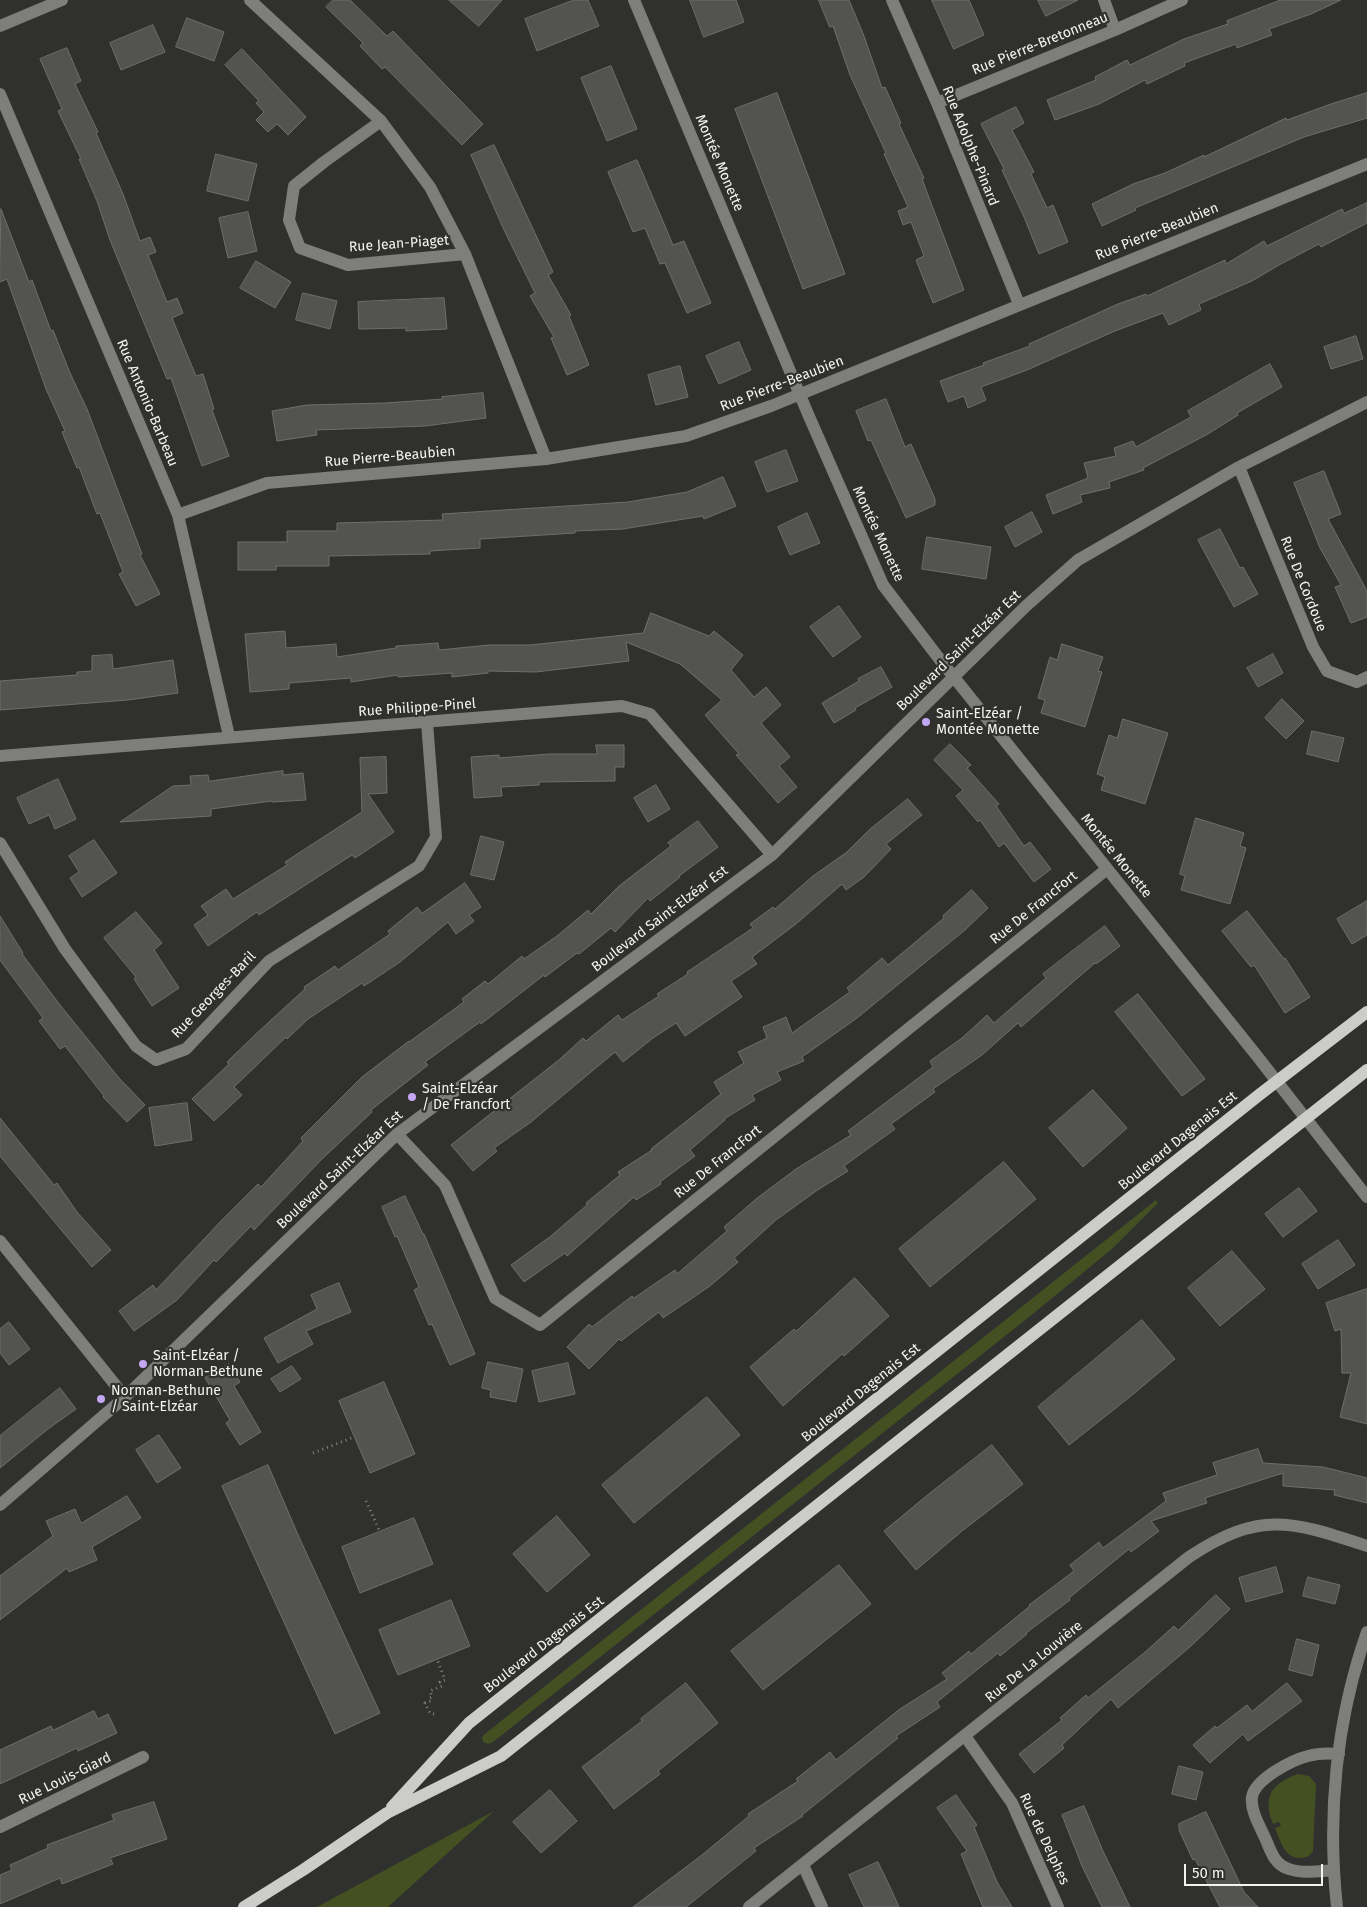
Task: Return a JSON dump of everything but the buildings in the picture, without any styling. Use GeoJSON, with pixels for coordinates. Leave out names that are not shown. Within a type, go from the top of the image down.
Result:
{"type":"FeatureCollection","features":[{"type":"Feature","properties":{"kind":"main road","name":"Boulevard Dagenais Est"},"geometry":{"type":"LineString","coordinates":[[387,1813],[469,1723],[1277,1081],[1367,1012]]}},
{"type":"Feature","properties":{"kind":"main road","name":"Boulevard Dagenais Est"},"geometry":{"type":"LineString","coordinates":[[244,1907],[387,1813],[501,1756],[1367,1070]]}},
{"type":"Feature","properties":{"kind":"street"},"geometry":{"type":"LineString","coordinates":[[0,26],[62,0]]}},
{"type":"Feature","properties":{"kind":"street","name":"Rue Jean-Piaget"},"geometry":{"type":"LineString","coordinates":[[250,0],[381,121],[430,187],[465,254],[546,459]]}},
{"type":"Feature","properties":{"kind":"street","name":"Montée Monette"},"geometry":{"type":"LineString","coordinates":[[634,0],[878,576],[892,598],[954,677],[1277,1081],[1367,1197]]}},
{"type":"Feature","properties":{"kind":"street","name":"Rue Adolphe-Pinard"},"geometry":{"type":"LineString","coordinates":[[892,0],[937,103],[1019,304]]}},
{"type":"Feature","properties":{"kind":"street"},"geometry":{"type":"LineString","coordinates":[[1104,0],[1115,30]]}},
{"type":"Feature","properties":{"kind":"street","name":"Rue Pierre-Bretonneau"},"geometry":{"type":"LineString","coordinates":[[937,103],[1115,30],[1182,0]]}},
{"type":"Feature","properties":{"kind":"street","name":"Rue Antonio-Barbeau"},"geometry":{"type":"LineString","coordinates":[[0,94],[178,515],[229,736]]}},
{"type":"Feature","properties":{"kind":"street","name":"Rue Jean-Piaget"},"geometry":{"type":"LineString","coordinates":[[381,121],[294,186],[289,220],[300,248],[348,265],[465,254]]}},
{"type":"Feature","properties":{"kind":"street","name":"Rue Pierre-Beaubien"},"geometry":{"type":"LineString","coordinates":[[178,515],[267,483],[546,459],[686,436],[771,406],[1367,164]]}},
{"type":"Feature","properties":{"kind":"street","name":"Boulevard Saint-Elzéar Est"},"geometry":{"type":"LineString","coordinates":[[0,1505],[125,1397],[397,1134],[772,855],[1026,606],[1078,560],[1239,467],[1367,402]]}},
{"type":"Feature","properties":{"kind":"street","name":"Rue De Cordoue"},"geometry":{"type":"LineString","coordinates":[[1239,467],[1313,647],[1327,671],[1357,682],[1367,677]]}},
{"type":"Feature","properties":{"kind":"street","name":"Rue Philippe-Pinel"},"geometry":{"type":"LineString","coordinates":[[0,756],[229,736],[427,723],[622,706],[650,714],[772,855]]}},
{"type":"Feature","properties":{"kind":"street","name":"Rue Georges-Baril"},"geometry":{"type":"LineString","coordinates":[[0,843],[65,949],[136,1046],[156,1060],[186,1049],[268,960],[419,866],[436,838],[427,723]]}},
{"type":"Feature","properties":{"kind":"street","name":"Rue De FrancFort"},"geometry":{"type":"LineString","coordinates":[[397,1134],[445,1185],[495,1298],[540,1325],[1107,869]]}},
{"type":"Feature","properties":{"kind":"street"},"geometry":{"type":"LineString","coordinates":[[0,1242],[125,1397]]}},
{"type":"Feature","properties":{"kind":"street","name":"Rue De La Louvière"},"geometry":{"type":"LineString","coordinates":[[749,1907],[1189,1557],[1209,1544],[1229,1534],[1250,1527],[1288,1524],[1325,1532],[1367,1546]]}},
{"type":"Feature","properties":{"kind":"street"},"geometry":{"type":"LineString","coordinates":[[1337,1907],[1334,1870],[1334,1806],[1339,1754],[1350,1691],[1367,1632]]}},
{"type":"Feature","properties":{"kind":"street","name":"Rue de Delphes"},"geometry":{"type":"LineString","coordinates":[[965,1736],[1012,1803],[1058,1907]]}},
{"type":"Feature","properties":{"kind":"street"},"geometry":{"type":"LineString","coordinates":[[1334,1870],[1293,1870],[1279,1864],[1272,1855],[1256,1818],[1252,1801],[1254,1790],[1260,1781],[1289,1764],[1316,1754],[1339,1754]]}},
{"type":"Feature","properties":{"kind":"street","name":"Rue Louis-Giard"},"geometry":{"type":"LineString","coordinates":[[0,1827],[143,1757]]}},
{"type":"Feature","properties":{"kind":"street"},"geometry":{"type":"LineString","coordinates":[[803,1865],[822,1907]]}},
{"type":"Feature","properties":{"kind":"path"},"geometry":{"type":"LineString","coordinates":[[313,1453],[354,1437]]}},
{"type":"Feature","properties":{"kind":"path"},"geometry":{"type":"LineString","coordinates":[[366,1500],[380,1532]]}},
{"type":"Feature","properties":{"kind":"path"},"geometry":{"type":"LineString","coordinates":[[434,1714],[430,1713],[425,1703],[431,1701],[430,1691],[442,1686],[440,1682],[445,1680],[437,1659]]}},
{"type":"Feature","properties":{"kind":"green space"},"geometry":{"type":"Polygon","coordinates":[[[1156,1200],[1158,1203],[1112,1249],[1029,1317],[493,1742],[488,1744],[483,1742],[482,1737],[486,1733],[1156,1200]]]}},
{"type":"Feature","properties":{"kind":"green space"},"geometry":{"type":"Polygon","coordinates":[[[1298,1774],[1309,1776],[1316,1784],[1313,1851],[1304,1858],[1290,1855],[1283,1847],[1275,1828],[1281,1826],[1279,1822],[1273,1824],[1269,1806],[1269,1799],[1276,1787],[1298,1774]]]}},
{"type":"Feature","properties":{"kind":"green space"},"geometry":{"type":"Polygon","coordinates":[[[494,1811],[388,1907],[317,1907],[494,1811]]]}},
{"type":"Feature","properties":{"kind":"place","name":"Saint-Elzéar / Montée Monette"},"geometry":{"type":"Point","coordinates":[926,722]}},
{"type":"Feature","properties":{"kind":"place","name":"Saint-Elzéar / De Francfort"},"geometry":{"type":"Point","coordinates":[412,1097]}},
{"type":"Feature","properties":{"kind":"place","name":"Saint-Elzéar / Norman-Bethune"},"geometry":{"type":"Point","coordinates":[143,1364]}},
{"type":"Feature","properties":{"kind":"place","name":"Norman-Bethune / Saint-Elzéar"},"geometry":{"type":"Point","coordinates":[101,1399]}}]}
